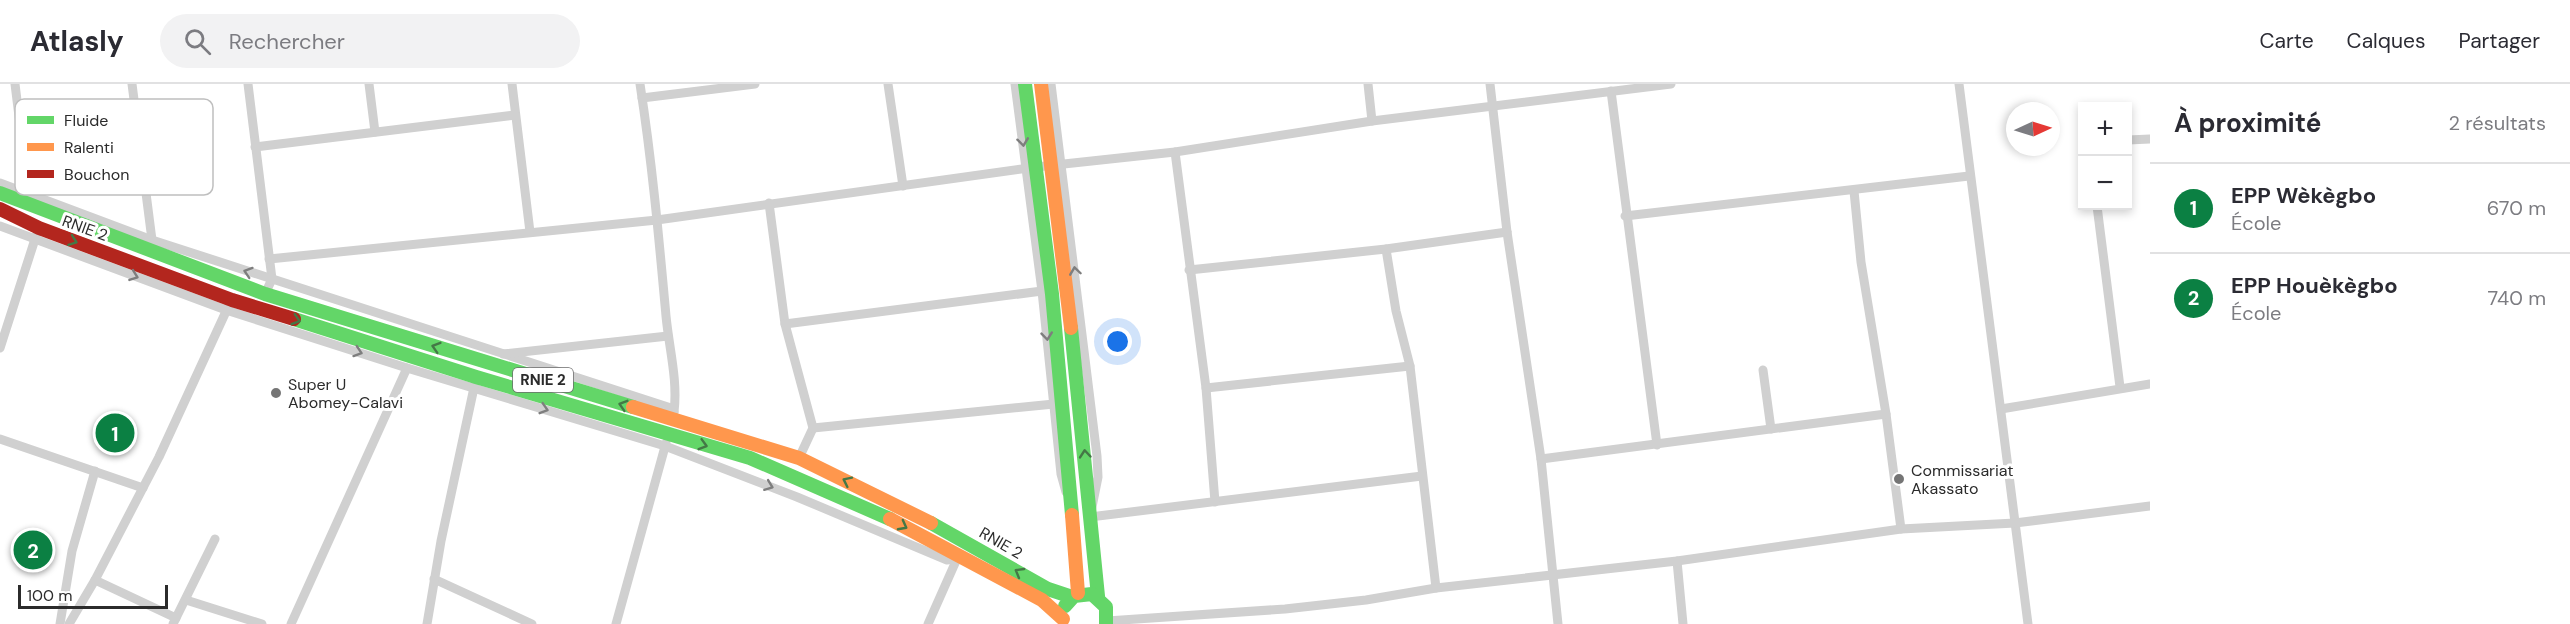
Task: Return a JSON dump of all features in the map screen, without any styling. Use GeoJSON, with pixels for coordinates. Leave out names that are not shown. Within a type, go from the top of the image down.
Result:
{"type":"FeatureCollection","features":[{"type":"Feature","properties":{"kind":"main road"},"geometry":{"type":"LineString","coordinates":[[1025,84],[1031,168],[1054,305],[1073,518],[1075,595]]}},
{"type":"Feature","properties":{"kind":"main road"},"geometry":{"type":"LineString","coordinates":[[1041,84],[1056,165],[1098,596],[1106,607],[1109,623]]}},
{"type":"Feature","properties":{"kind":"main road","name":"RNIE 2"},"geometry":{"type":"LineString","coordinates":[[0,193],[29,198],[265,294],[673,416],[799,458],[916,515],[1047,589],[1075,595]]}},
{"type":"Feature","properties":{"kind":"main road","name":"RNIE 2"},"geometry":{"type":"LineString","coordinates":[[0,209],[37,234],[229,305],[666,440],[750,458],[873,510],[960,559],[1042,600],[1064,622]]}},
{"type":"Feature","properties":{"kind":"main road","name":"RNIE 2"},"geometry":{"type":"LineString","coordinates":[[1064,622],[1064,607],[1075,595],[1084,592],[1098,596]]}},
{"type":"Feature","properties":{"kind":"street"},"geometry":{"type":"LineString","coordinates":[[15,84],[17,99]]}},
{"type":"Feature","properties":{"kind":"street"},"geometry":{"type":"LineString","coordinates":[[132,84],[134,99]]}},
{"type":"Feature","properties":{"kind":"street"},"geometry":{"type":"LineString","coordinates":[[248,84],[272,279],[265,294]]}},
{"type":"Feature","properties":{"kind":"street"},"geometry":{"type":"LineString","coordinates":[[369,84],[375,132]]}},
{"type":"Feature","properties":{"kind":"street"},"geometry":{"type":"LineString","coordinates":[[512,84],[530,232]]}},
{"type":"Feature","properties":{"kind":"street"},"geometry":{"type":"LineString","coordinates":[[640,84],[675,385],[673,416]]}},
{"type":"Feature","properties":{"kind":"street"},"geometry":{"type":"LineString","coordinates":[[642,98],[754,84]]}},
{"type":"Feature","properties":{"kind":"street"},"geometry":{"type":"LineString","coordinates":[[888,84],[903,186]]}},
{"type":"Feature","properties":{"kind":"street"},"geometry":{"type":"LineString","coordinates":[[1015,84],[1031,168],[1061,474],[1073,518]]}},
{"type":"Feature","properties":{"kind":"street"},"geometry":{"type":"LineString","coordinates":[[1051,84],[1056,165]]}},
{"type":"Feature","properties":{"kind":"street"},"geometry":{"type":"LineString","coordinates":[[1368,84],[1372,121]]}},
{"type":"Feature","properties":{"kind":"street"},"geometry":{"type":"LineString","coordinates":[[1490,84],[1507,232],[1541,459],[1558,624]]}},
{"type":"Feature","properties":{"kind":"street"},"geometry":{"type":"LineString","coordinates":[[269,259],[657,220],[769,202],[1175,152],[1372,121],[1671,84]]}},
{"type":"Feature","properties":{"kind":"street"},"geometry":{"type":"LineString","coordinates":[[1959,84],[2028,624]]}},
{"type":"Feature","properties":{"kind":"street"},"geometry":{"type":"LineString","coordinates":[[1611,91],[1625,216],[1657,446]]}},
{"type":"Feature","properties":{"kind":"street"},"geometry":{"type":"LineString","coordinates":[[255,147],[515,115]]}},
{"type":"Feature","properties":{"kind":"street"},"geometry":{"type":"LineString","coordinates":[[2132,140],[2150,139]]}},
{"type":"Feature","properties":{"kind":"street"},"geometry":{"type":"LineString","coordinates":[[1175,152],[1206,388],[1215,501]]}},
{"type":"Feature","properties":{"kind":"street"},"geometry":{"type":"LineString","coordinates":[[1625,216],[1969,176]]}},
{"type":"Feature","properties":{"kind":"street"},"geometry":{"type":"LineString","coordinates":[[0,183],[15,191]]}},
{"type":"Feature","properties":{"kind":"street"},"geometry":{"type":"LineString","coordinates":[[1854,191],[1861,262],[1887,414],[1901,530]]}},
{"type":"Feature","properties":{"kind":"street"},"geometry":{"type":"LineString","coordinates":[[23,195],[152,240],[668,407],[673,416]]}},
{"type":"Feature","properties":{"kind":"street"},"geometry":{"type":"LineString","coordinates":[[146,195],[152,240]]}},
{"type":"Feature","properties":{"kind":"street"},"geometry":{"type":"LineString","coordinates":[[769,202],[785,324],[813,428],[799,458]]}},
{"type":"Feature","properties":{"kind":"street"},"geometry":{"type":"LineString","coordinates":[[2098,210],[2120,387]]}},
{"type":"Feature","properties":{"kind":"street"},"geometry":{"type":"LineString","coordinates":[[0,226],[37,234],[3,328],[0,348]]}},
{"type":"Feature","properties":{"kind":"street"},"geometry":{"type":"LineString","coordinates":[[1190,270],[1386,249],[1507,232]]}},
{"type":"Feature","properties":{"kind":"street"},"geometry":{"type":"LineString","coordinates":[[1386,249],[1395,311],[1410,366],[1436,588]]}},
{"type":"Feature","properties":{"kind":"street"},"geometry":{"type":"LineString","coordinates":[[785,324],[1042,291]]}},
{"type":"Feature","properties":{"kind":"street"},"geometry":{"type":"LineString","coordinates":[[69,624],[95,580],[143,488],[187,399],[229,305],[407,368],[476,382],[434,579],[427,624]]}},
{"type":"Feature","properties":{"kind":"street"},"geometry":{"type":"LineString","coordinates":[[500,354],[668,336]]}},
{"type":"Feature","properties":{"kind":"street"},"geometry":{"type":"LineString","coordinates":[[1206,388],[1410,366]]}},
{"type":"Feature","properties":{"kind":"street"},"geometry":{"type":"LineString","coordinates":[[291,624],[407,368]]}},
{"type":"Feature","properties":{"kind":"street"},"geometry":{"type":"LineString","coordinates":[[1763,369],[1770,429]]}},
{"type":"Feature","properties":{"kind":"street"},"geometry":{"type":"LineString","coordinates":[[2001,409],[2120,387],[2150,384]]}},
{"type":"Feature","properties":{"kind":"street"},"geometry":{"type":"LineString","coordinates":[[813,428],[1054,405]]}},
{"type":"Feature","properties":{"kind":"street"},"geometry":{"type":"LineString","coordinates":[[1541,459],[1657,446],[1887,414]]}},
{"type":"Feature","properties":{"kind":"street"},"geometry":{"type":"LineString","coordinates":[[0,439],[143,488]]}},
{"type":"Feature","properties":{"kind":"street"},"geometry":{"type":"LineString","coordinates":[[616,624],[666,440]]}},
{"type":"Feature","properties":{"kind":"street"},"geometry":{"type":"LineString","coordinates":[[60,624],[72,551],[84,501],[95,471]]}},
{"type":"Feature","properties":{"kind":"street"},"geometry":{"type":"LineString","coordinates":[[1090,517],[1422,476]]}},
{"type":"Feature","properties":{"kind":"street"},"geometry":{"type":"LineString","coordinates":[[1109,623],[1366,600],[1436,588],[1677,561],[1901,530],[2015,523],[2150,507]]}},
{"type":"Feature","properties":{"kind":"street"},"geometry":{"type":"LineString","coordinates":[[95,580],[175,621],[215,539]]}},
{"type":"Feature","properties":{"kind":"street"},"geometry":{"type":"LineString","coordinates":[[928,624],[960,559]]}},
{"type":"Feature","properties":{"kind":"street"},"geometry":{"type":"LineString","coordinates":[[1677,561],[1683,624]]}},
{"type":"Feature","properties":{"kind":"street"},"geometry":{"type":"LineString","coordinates":[[434,579],[532,624]]}},
{"type":"Feature","properties":{"kind":"street"},"geometry":{"type":"LineString","coordinates":[[186,600],[262,624]]}},
{"type":"Feature","properties":{"kind":"traffic: fast"},"geometry":{"type":"LineString","coordinates":[[1025,84],[1052,294],[1072,515]]}},
{"type":"Feature","properties":{"kind":"traffic: fast"},"geometry":{"type":"LineString","coordinates":[[0,193],[265,294],[633,407]]}},
{"type":"Feature","properties":{"kind":"traffic: fast"},"geometry":{"type":"LineString","coordinates":[[294,319],[476,377],[750,458],[890,519]]}},
{"type":"Feature","properties":{"kind":"traffic: fast"},"geometry":{"type":"LineString","coordinates":[[1071,328],[1098,596]]}},
{"type":"Feature","properties":{"kind":"traffic: fast"},"geometry":{"type":"LineString","coordinates":[[931,523],[1048,589],[1072,597]]}},
{"type":"Feature","properties":{"kind":"traffic: fast"},"geometry":{"type":"LineString","coordinates":[[1065,606],[1074,596],[1092,594],[1106,607],[1106,624]]}},
{"type":"Feature","properties":{"kind":"traffic: slow"},"geometry":{"type":"LineString","coordinates":[[1041,84],[1071,328]]}},
{"type":"Feature","properties":{"kind":"traffic: slow"},"geometry":{"type":"LineString","coordinates":[[633,407],[799,458],[931,523]]}},
{"type":"Feature","properties":{"kind":"traffic: slow"},"geometry":{"type":"LineString","coordinates":[[1072,515],[1078,593]]}},
{"type":"Feature","properties":{"kind":"traffic: slow"},"geometry":{"type":"LineString","coordinates":[[890,519],[1042,600],[1063,619]]}},
{"type":"Feature","properties":{"kind":"traffic: jam"},"geometry":{"type":"LineString","coordinates":[[0,209],[39,228],[232,300],[294,319]]}},
{"type":"Feature","properties":{"kind":"place","name":"Super U Abomey-Calavi"},"geometry":{"type":"Point","coordinates":[276,393]}},
{"type":"Feature","properties":{"kind":"place","name":"EPP Wèkègbo"},"geometry":{"type":"Point","coordinates":[115,433]}},
{"type":"Feature","properties":{"kind":"place","name":"Commissariat Akassato"},"geometry":{"type":"Point","coordinates":[1899,479]}},
{"type":"Feature","properties":{"kind":"place","name":"EPP Houèkègbo"},"geometry":{"type":"Point","coordinates":[33,550]}}]}
